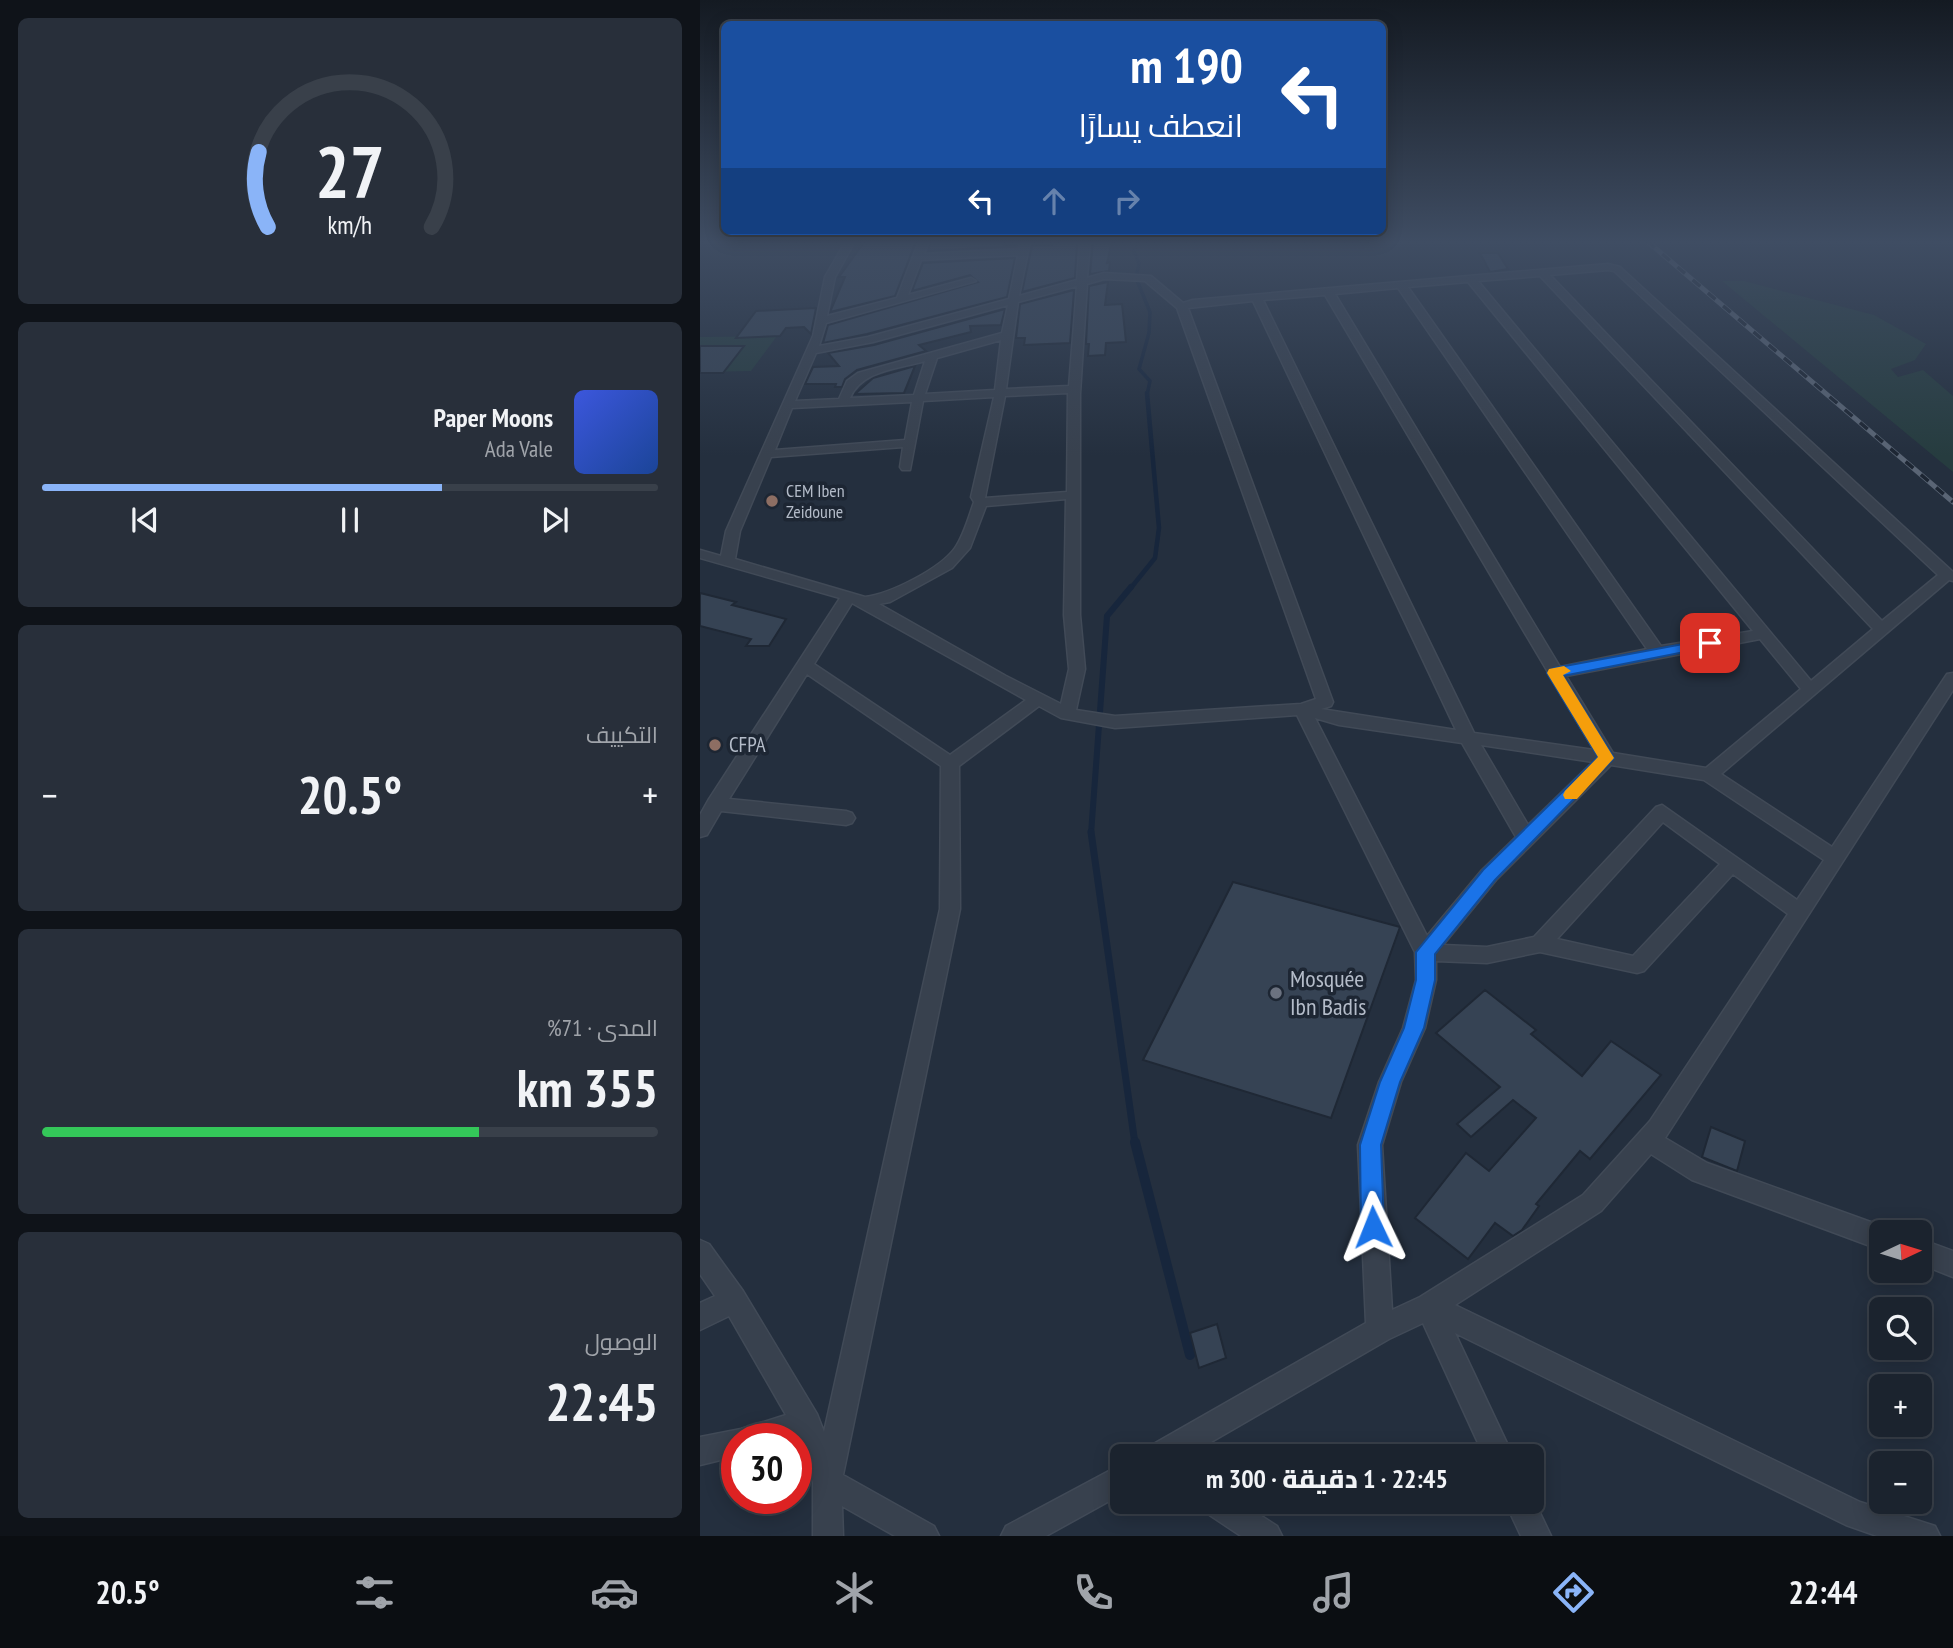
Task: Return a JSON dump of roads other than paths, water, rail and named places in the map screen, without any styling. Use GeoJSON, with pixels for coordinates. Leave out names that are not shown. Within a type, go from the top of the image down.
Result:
{"type":"FeatureCollection","features":[{"type":"Feature","properties":{"kind":"street"},"geometry":{"type":"LineString","coordinates":[[727,562],[733,531],[789,405],[811,351],[823,313]]}},
{"type":"Feature","properties":{"kind":"street"},"geometry":{"type":"LineString","coordinates":[[821,321],[853,313]]}},
{"type":"Feature","properties":{"kind":"street"},"geometry":{"type":"LineString","coordinates":[[811,351],[869,340],[966,313]]}},
{"type":"Feature","properties":{"kind":"street"},"geometry":{"type":"LineString","coordinates":[[981,502],[978,497],[1000,394],[1011,313]]}},
{"type":"Feature","properties":{"kind":"street"},"geometry":{"type":"LineString","coordinates":[[1067,713],[1077,669],[1072,615],[1075,389],[1080,313]]}},
{"type":"Feature","properties":{"kind":"street"},"geometry":{"type":"LineString","coordinates":[[700,554],[857,599],[1067,713],[1115,722],[1302,709],[1325,702],[1184,313]]}},
{"type":"Feature","properties":{"kind":"street"},"geometry":{"type":"LineString","coordinates":[[1264,313],[1467,737],[1525,839]]}},
{"type":"Feature","properties":{"kind":"street"},"geometry":{"type":"LineString","coordinates":[[1341,313],[1606,758]]}},
{"type":"Feature","properties":{"kind":"street"},"geometry":{"type":"LineString","coordinates":[[1420,313],[1657,652]]}},
{"type":"Feature","properties":{"kind":"street"},"geometry":{"type":"LineString","coordinates":[[1499,313],[1810,690]]}},
{"type":"Feature","properties":{"kind":"street"},"geometry":{"type":"LineString","coordinates":[[1581,313],[1882,630]]}},
{"type":"Feature","properties":{"kind":"street"},"geometry":{"type":"LineString","coordinates":[[1663,313],[1950,576],[1709,775]]}},
{"type":"Feature","properties":{"kind":"street"},"geometry":{"type":"LineString","coordinates":[[843,402],[852,383],[862,375],[1007,335]]}},
{"type":"Feature","properties":{"kind":"street"},"geometry":{"type":"LineString","coordinates":[[905,467],[918,399],[932,355]]}},
{"type":"Feature","properties":{"kind":"street"},"geometry":{"type":"LineString","coordinates":[[789,405],[1075,389]]}},
{"type":"Feature","properties":{"kind":"street"},"geometry":{"type":"LineString","coordinates":[[766,454],[909,443]]}},
{"type":"Feature","properties":{"kind":"street"},"geometry":{"type":"LineString","coordinates":[[981,502],[1073,495]]}},
{"type":"Feature","properties":{"kind":"street"},"geometry":{"type":"LineString","coordinates":[[700,830],[805,665],[857,599],[893,596],[956,558],[981,502]]}},
{"type":"Feature","properties":{"kind":"street"},"geometry":{"type":"LineString","coordinates":[[1554,673],[1764,634]]}},
{"type":"Feature","properties":{"kind":"street"},"geometry":{"type":"LineString","coordinates":[[805,665],[950,764]]}},
{"type":"Feature","properties":{"kind":"street"},"geometry":{"type":"LineString","coordinates":[[1181,1444],[1380,1330],[1429,1306],[1591,1203],[1648,1140],[1953,678]]}},
{"type":"Feature","properties":{"kind":"street"},"geometry":{"type":"LineString","coordinates":[[950,764],[1038,699]]}},
{"type":"Feature","properties":{"kind":"street"},"geometry":{"type":"LineString","coordinates":[[1302,709],[1339,719],[1709,775],[1835,858]]}},
{"type":"Feature","properties":{"kind":"street"},"geometry":{"type":"LineString","coordinates":[[1302,709],[1426,952],[1426,980],[1414,1028],[1390,1082],[1370,1145],[1380,1330]]}},
{"type":"Feature","properties":{"kind":"street"},"geometry":{"type":"LineString","coordinates":[[1426,952],[1489,875],[1606,758]]}},
{"type":"Feature","properties":{"kind":"street"},"geometry":{"type":"LineString","coordinates":[[828,1536],[827,1482],[950,909],[950,764]]}},
{"type":"Feature","properties":{"kind":"street"},"geometry":{"type":"LineString","coordinates":[[715,804],[846,818]]}},
{"type":"Feature","properties":{"kind":"street"},"geometry":{"type":"LineString","coordinates":[[1540,944],[1662,812],[1800,912]]}},
{"type":"Feature","properties":{"kind":"street"},"geometry":{"type":"LineString","coordinates":[[1426,952],[1487,954],[1540,944],[1637,965],[1732,863]]}},
{"type":"Feature","properties":{"kind":"street"},"geometry":{"type":"LineString","coordinates":[[1648,1140],[1700,1172],[1869,1234]]}},
{"type":"Feature","properties":{"kind":"street"},"geometry":{"type":"LineString","coordinates":[[700,1253],[734,1300],[806,1423]]}},
{"type":"Feature","properties":{"kind":"street"},"geometry":{"type":"LineString","coordinates":[[1932,1256],[1953,1264]]}},
{"type":"Feature","properties":{"kind":"street"},"geometry":{"type":"LineString","coordinates":[[700,1317],[734,1300]]}},
{"type":"Feature","properties":{"kind":"street"},"geometry":{"type":"LineString","coordinates":[[1429,1306],[1493,1444]]}},
{"type":"Feature","properties":{"kind":"street"},"geometry":{"type":"LineString","coordinates":[[1429,1306],[1856,1515],[1924,1536]]}},
{"type":"Feature","properties":{"kind":"street"},"geometry":{"type":"LineString","coordinates":[[812,1438],[827,1482],[924,1536]]}},
{"type":"Feature","properties":{"kind":"street"},"geometry":{"type":"LineString","coordinates":[[700,1451],[721,1446]]}},
{"type":"Feature","properties":{"kind":"street"},"geometry":{"type":"LineString","coordinates":[[1016,1536],[1110,1485]]}},
{"type":"Feature","properties":{"kind":"street"},"geometry":{"type":"LineString","coordinates":[[1233,1514],[1267,1536]]}},
{"type":"Feature","properties":{"kind":"street"},"geometry":{"type":"LineString","coordinates":[[1526,1514],[1536,1536]]}},
{"type":"Feature","properties":{"kind":"waterway"},"geometry":{"type":"LineString","coordinates":[[1147,394],[1150,381],[1139,369],[1149,333],[1150,313]]}},
{"type":"Feature","properties":{"kind":"waterway"},"geometry":{"type":"LineString","coordinates":[[1130,589],[1155,558],[1159,528],[1147,394]]}},
{"type":"Feature","properties":{"kind":"waterway"},"geometry":{"type":"LineString","coordinates":[[1091,833],[1107,616],[1131,587]]}},
{"type":"Feature","properties":{"kind":"waterway"},"geometry":{"type":"LineString","coordinates":[[1091,833],[1135,1144]]}},
{"type":"Feature","properties":{"kind":"waterway"},"geometry":{"type":"LineString","coordinates":[[1135,1142],[1190,1355]]}},
{"type":"Feature","properties":{"kind":"railway"},"geometry":{"type":"LineString","coordinates":[[1731,313],[1953,502]]}},
{"type":"Feature","properties":{"kind":"place","name":"CEM Iben Zeidoune"},"geometry":{"type":"Point","coordinates":[772,501]}},
{"type":"Feature","properties":{"kind":"place","name":"CFPA"},"geometry":{"type":"Point","coordinates":[715,745]}},
{"type":"Feature","properties":{"kind":"place","name":"Mosquée Ibn Badis"},"geometry":{"type":"Point","coordinates":[1276,993]}}]}
